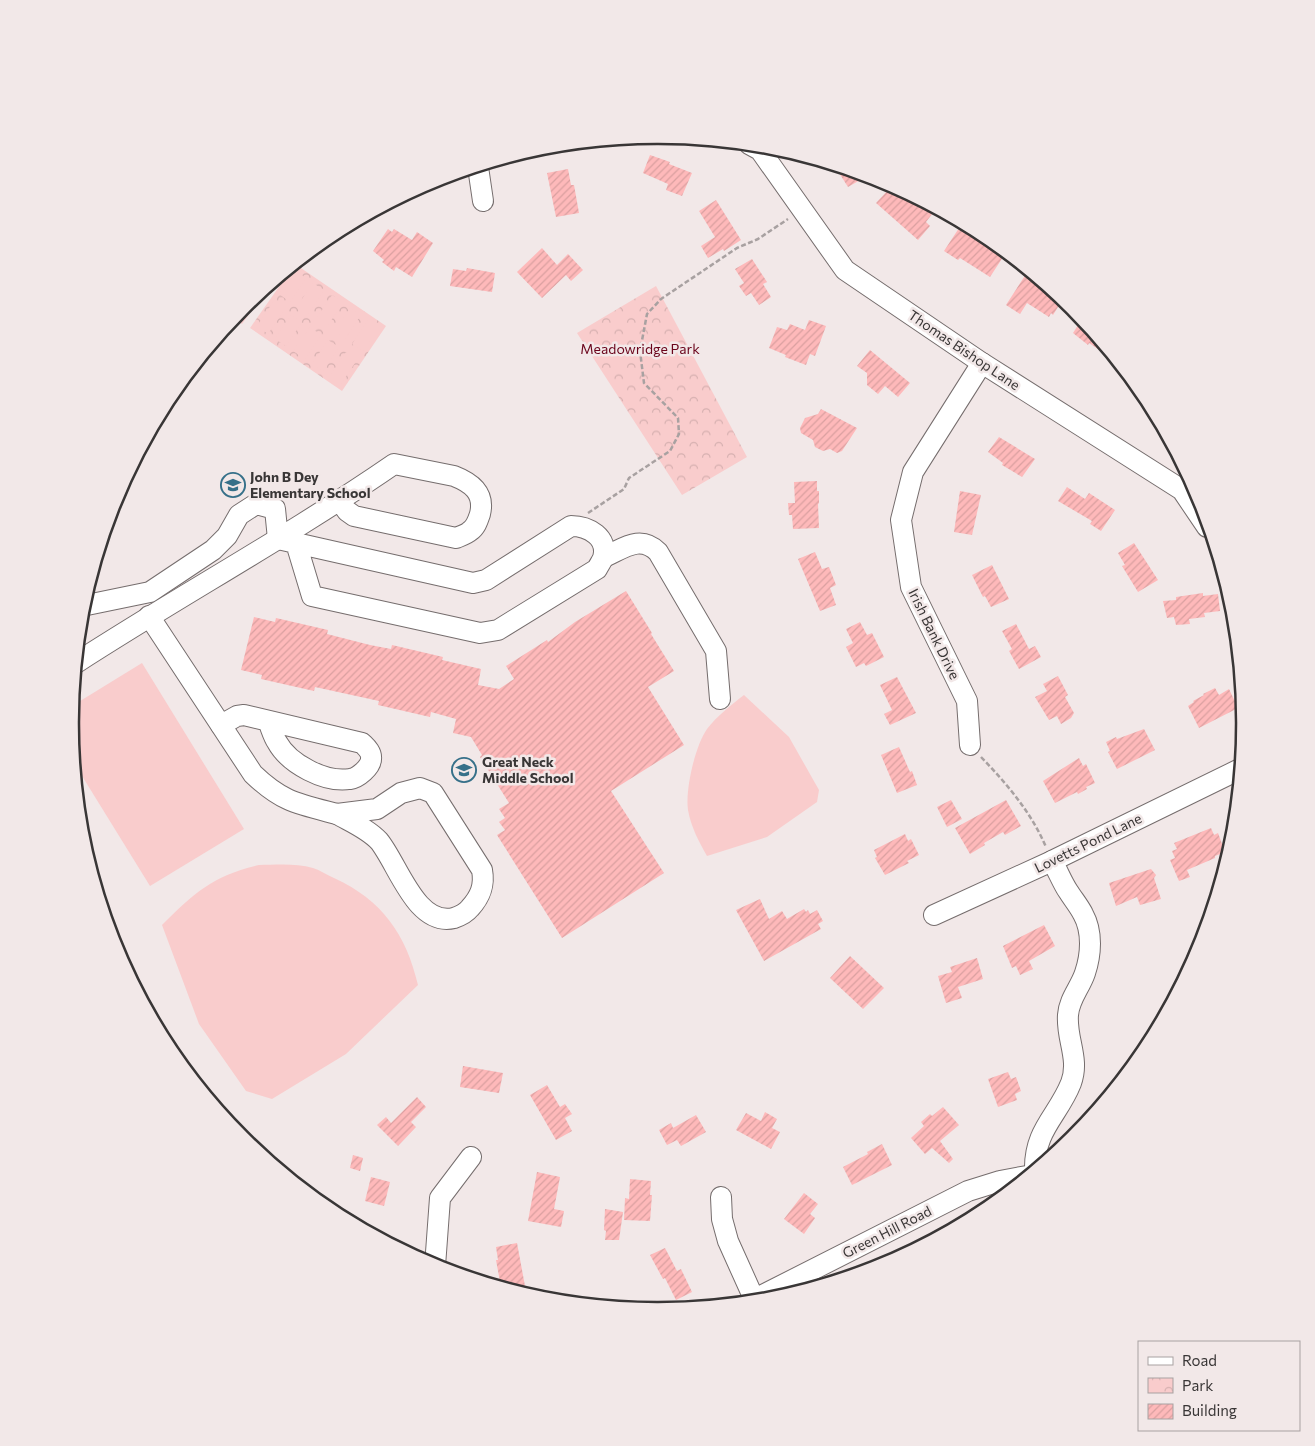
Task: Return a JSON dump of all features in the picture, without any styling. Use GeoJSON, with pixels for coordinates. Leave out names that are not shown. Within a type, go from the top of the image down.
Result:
{"type":"FeatureCollection","features":[{"type":"Feature","properties":{"kind":"street","name":"Thomas Bishop Lane"},"geometry":{"type":"LineString","coordinates":[[763,154],[845,270],[982,363],[1182,490],[1195,509]]}},
{"type":"Feature","properties":{"kind":"street"},"geometry":{"type":"LineString","coordinates":[[479,173],[483,201]]}},
{"type":"Feature","properties":{"kind":"street","name":"Irish Bank Drive"},"geometry":{"type":"LineString","coordinates":[[970,745],[966,701],[911,587],[901,520],[913,472],[982,363]]}},
{"type":"Feature","properties":{"kind":"street"},"geometry":{"type":"LineString","coordinates":[[83,659],[149,616],[287,541],[340,502],[394,464],[463,479],[479,494],[482,504],[478,521],[470,531],[456,538],[354,516],[346,511],[340,502]]}},
{"type":"Feature","properties":{"kind":"street"},"geometry":{"type":"LineString","coordinates":[[91,604],[150,592],[213,550],[227,536],[239,515],[256,504],[275,509],[287,541],[312,596],[480,633],[498,630],[598,569],[604,557],[604,546],[600,537],[591,530],[580,526],[571,526],[486,580],[473,583],[287,541]]}},
{"type":"Feature","properties":{"kind":"street"},"geometry":{"type":"LineString","coordinates":[[604,557],[636,543],[644,543],[653,547],[658,552],[716,651],[720,699]]}},
{"type":"Feature","properties":{"kind":"street"},"geometry":{"type":"LineString","coordinates":[[149,616],[253,774],[268,789],[300,805],[337,814],[371,833],[380,842],[418,903],[428,913],[438,918],[458,917],[467,912],[476,902],[483,889],[484,878],[482,870],[433,793],[420,788],[413,789],[401,793],[377,809],[337,814]]}},
{"type":"Feature","properties":{"kind":"street"},"geometry":{"type":"LineString","coordinates":[[221,724],[237,716],[244,715],[362,743],[369,749],[372,758],[368,766],[351,779],[338,779],[318,774],[301,766],[288,756],[277,743],[268,721]]}},
{"type":"Feature","properties":{"kind":"street","name":"Lovetts Pond Lane"},"geometry":{"type":"LineString","coordinates":[[934,915],[1052,861],[1234,772]]}},
{"type":"Feature","properties":{"kind":"street"},"geometry":{"type":"LineString","coordinates":[[1035,1161],[1039,1138],[1062,1101],[1071,1082],[1074,1064],[1068,1014],[1071,1000],[1084,976],[1090,944],[1084,915],[1052,861]]}},
{"type":"Feature","properties":{"kind":"street"},"geometry":{"type":"LineString","coordinates":[[436,1258],[440,1198],[471,1157]]}},
{"type":"Feature","properties":{"kind":"street","name":"Green Hill Road"},"geometry":{"type":"LineString","coordinates":[[777,1289],[968,1191],[1014,1178]]}},
{"type":"Feature","properties":{"kind":"street"},"geometry":{"type":"LineString","coordinates":[[720,1197],[722,1219],[728,1240],[751,1294]]}},
{"type":"Feature","properties":{"kind":"path"},"geometry":{"type":"LineString","coordinates":[[571,526],[624,489],[629,478],[670,451],[679,434],[678,418],[644,383],[640,351],[647,314],[661,300],[738,248],[758,239],[793,215],[803,211]]}},
{"type":"Feature","properties":{"kind":"path"},"geometry":{"type":"LineString","coordinates":[[970,745],[1010,787],[1037,826],[1052,861]]}},
{"type":"Feature","properties":{"kind":"green space"},"geometry":{"type":"Polygon","coordinates":[[[300,268],[386,326],[342,391],[250,328],[281,284],[300,268]]]}},
{"type":"Feature","properties":{"kind":"green space"},"geometry":{"type":"Polygon","coordinates":[[[296,271],[306,278],[290,302],[279,294],[296,271]]]}},
{"type":"Feature","properties":{"kind":"green space"},"geometry":{"type":"Polygon","coordinates":[[[313,283],[324,290],[308,314],[297,306],[313,283]]]}},
{"type":"Feature","properties":{"kind":"green space","name":"Meadowridge Park"},"geometry":{"type":"Polygon","coordinates":[[[656,286],[747,457],[682,495],[577,333],[656,286]]]}},
{"type":"Feature","properties":{"kind":"green space"},"geometry":{"type":"Polygon","coordinates":[[[332,295],[343,302],[327,327],[316,319],[332,295]]]}},
{"type":"Feature","properties":{"kind":"green space"},"geometry":{"type":"Polygon","coordinates":[[[273,302],[284,310],[268,334],[257,326],[273,302]]]}},
{"type":"Feature","properties":{"kind":"green space"},"geometry":{"type":"Polygon","coordinates":[[[350,308],[361,315],[345,339],[334,331],[350,308]]]}},
{"type":"Feature","properties":{"kind":"green space"},"geometry":{"type":"Polygon","coordinates":[[[251,311],[242,324],[240,323],[251,311]]]}},
{"type":"Feature","properties":{"kind":"green space"},"geometry":{"type":"Polygon","coordinates":[[[291,315],[302,322],[286,346],[275,339],[291,315]]]}},
{"type":"Feature","properties":{"kind":"green space"},"geometry":{"type":"Polygon","coordinates":[[[368,320],[379,328],[363,351],[352,344],[368,320]]]}},
{"type":"Feature","properties":{"kind":"green space"},"geometry":{"type":"Polygon","coordinates":[[[310,327],[321,335],[305,359],[293,351],[310,327]]]}},
{"type":"Feature","properties":{"kind":"green space"},"geometry":{"type":"Polygon","coordinates":[[[328,340],[339,347],[323,371],[312,364],[328,340]]]}},
{"type":"Feature","properties":{"kind":"green space"},"geometry":{"type":"Polygon","coordinates":[[[346,352],[357,360],[341,384],[330,376],[346,352]]]}},
{"type":"Feature","properties":{"kind":"green space"},"geometry":{"type":"Polygon","coordinates":[[[142,663],[244,829],[150,886],[81,775],[80,701],[142,663]]]}},
{"type":"Feature","properties":{"kind":"green space"},"geometry":{"type":"Polygon","coordinates":[[[744,695],[789,737],[819,790],[817,802],[767,837],[707,856],[698,840],[689,816],[687,801],[692,768],[707,729],[720,715],[744,695]]]}},
{"type":"Feature","properties":{"kind":"green space"},"geometry":{"type":"Polygon","coordinates":[[[259,865],[293,865],[313,868],[351,887],[366,897],[379,908],[399,935],[407,950],[418,985],[346,1054],[272,1099],[246,1091],[199,1024],[162,925],[195,894],[217,880],[243,869],[259,865]]]}},
{"type":"Feature","properties":{"kind":"building"},"geometry":{"type":"Polygon","coordinates":[[[650,155],[692,173],[682,196],[666,190],[668,184],[643,173],[650,155]]]}},
{"type":"Feature","properties":{"kind":"building"},"geometry":{"type":"Polygon","coordinates":[[[568,169],[571,185],[574,185],[579,213],[556,217],[547,173],[568,169]]]}},
{"type":"Feature","properties":{"kind":"building"},"geometry":{"type":"Polygon","coordinates":[[[840,174],[859,181],[848,187],[840,174]]]}},
{"type":"Feature","properties":{"kind":"building"},"geometry":{"type":"Polygon","coordinates":[[[887,192],[932,214],[926,222],[930,226],[918,240],[876,203],[887,192]]]}},
{"type":"Feature","properties":{"kind":"building"},"geometry":{"type":"Polygon","coordinates":[[[716,200],[741,240],[724,251],[723,249],[708,258],[701,246],[715,237],[699,211],[716,200]]]}},
{"type":"Feature","properties":{"kind":"building"},"geometry":{"type":"Polygon","coordinates":[[[388,229],[392,232],[394,229],[412,240],[417,232],[433,243],[412,277],[396,267],[394,271],[382,262],[384,260],[373,251],[388,229]]]}},
{"type":"Feature","properties":{"kind":"building"},"geometry":{"type":"Polygon","coordinates":[[[958,229],[1002,258],[990,277],[960,258],[958,260],[944,251],[958,229]]]}},
{"type":"Feature","properties":{"kind":"building"},"geometry":{"type":"Polygon","coordinates":[[[542,248],[557,265],[568,254],[583,270],[571,281],[566,275],[542,298],[517,272],[542,248]]]}},
{"type":"Feature","properties":{"kind":"building"},"geometry":{"type":"Polygon","coordinates":[[[752,259],[767,282],[763,284],[771,297],[759,305],[751,293],[746,296],[739,286],[744,283],[735,269],[752,259]]]}},
{"type":"Feature","properties":{"kind":"building"},"geometry":{"type":"Polygon","coordinates":[[[467,268],[495,273],[492,292],[450,286],[453,269],[466,271],[467,268]]]}},
{"type":"Feature","properties":{"kind":"building"},"geometry":{"type":"Polygon","coordinates":[[[1025,276],[1059,306],[1053,315],[1051,313],[1049,317],[1027,303],[1020,314],[1006,305],[1025,276]]]}},
{"type":"Feature","properties":{"kind":"building"},"geometry":{"type":"Polygon","coordinates":[[[809,320],[826,326],[815,356],[810,354],[806,365],[769,348],[777,327],[787,330],[790,324],[805,330],[809,320]]]}},
{"type":"Feature","properties":{"kind":"building"},"geometry":{"type":"Polygon","coordinates":[[[1078,325],[1101,351],[1089,343],[1088,345],[1073,333],[1078,325]]]}},
{"type":"Feature","properties":{"kind":"building"},"geometry":{"type":"Polygon","coordinates":[[[870,350],[910,383],[898,397],[885,386],[878,394],[867,385],[867,373],[857,366],[870,350]]]}},
{"type":"Feature","properties":{"kind":"building"},"geometry":{"type":"Polygon","coordinates":[[[821,409],[857,428],[842,451],[837,453],[830,449],[823,451],[815,447],[813,440],[801,433],[800,428],[805,418],[818,414],[821,409]]]}},
{"type":"Feature","properties":{"kind":"building"},"geometry":{"type":"Polygon","coordinates":[[[999,437],[1035,459],[1022,477],[1002,465],[1003,463],[988,452],[999,437]]]}},
{"type":"Feature","properties":{"kind":"building"},"geometry":{"type":"Polygon","coordinates":[[[817,481],[817,491],[819,491],[819,528],[793,529],[792,515],[789,515],[788,503],[795,503],[794,482],[817,481]]]}},
{"type":"Feature","properties":{"kind":"building"},"geometry":{"type":"Polygon","coordinates":[[[1067,487],[1085,499],[1089,493],[1115,510],[1101,531],[1090,524],[1092,521],[1058,501],[1067,487]]]}},
{"type":"Feature","properties":{"kind":"building"},"geometry":{"type":"Polygon","coordinates":[[[960,491],[981,495],[972,535],[954,532],[960,491]]]}},
{"type":"Feature","properties":{"kind":"building"},"geometry":{"type":"Polygon","coordinates":[[[1134,543],[1158,580],[1138,592],[1122,566],[1125,565],[1118,553],[1134,543]]]}},
{"type":"Feature","properties":{"kind":"building"},"geometry":{"type":"Polygon","coordinates":[[[815,552],[822,569],[829,567],[836,585],[830,588],[836,605],[820,611],[798,559],[815,552]]]}},
{"type":"Feature","properties":{"kind":"building"},"geometry":{"type":"Polygon","coordinates":[[[992,565],[1009,599],[991,607],[985,596],[983,597],[972,575],[992,565]]]}},
{"type":"Feature","properties":{"kind":"building"},"geometry":{"type":"Polygon","coordinates":[[[626,591],[674,671],[648,687],[684,745],[611,791],[664,873],[562,938],[497,835],[505,830],[499,822],[505,818],[499,809],[509,803],[480,757],[482,755],[471,737],[453,733],[456,719],[431,712],[430,717],[378,705],[379,701],[315,687],[314,691],[261,679],[262,675],[241,670],[254,617],[275,622],[276,618],[328,630],[327,634],[370,645],[391,649],[392,645],[443,657],[442,660],[481,669],[478,685],[499,689],[514,679],[506,666],[547,640],[548,642],[575,622],[626,591]]]}},
{"type":"Feature","properties":{"kind":"building"},"geometry":{"type":"Polygon","coordinates":[[[1203,593],[1203,596],[1218,594],[1220,611],[1204,613],[1205,617],[1189,619],[1190,624],[1176,625],[1174,617],[1167,618],[1163,601],[1176,600],[1176,597],[1203,593]]]}},
{"type":"Feature","properties":{"kind":"building"},"geometry":{"type":"Polygon","coordinates":[[[860,622],[867,635],[872,633],[884,657],[866,666],[864,663],[856,667],[846,647],[853,643],[846,629],[860,622]]]}},
{"type":"Feature","properties":{"kind":"building"},"geometry":{"type":"Polygon","coordinates":[[[1016,624],[1029,649],[1035,646],[1041,657],[1019,669],[1009,651],[1012,649],[1002,631],[1016,624]]]}},
{"type":"Feature","properties":{"kind":"building"},"geometry":{"type":"Polygon","coordinates":[[[1058,676],[1068,695],[1065,697],[1074,713],[1071,718],[1061,724],[1057,716],[1049,720],[1035,697],[1047,691],[1043,684],[1058,676]]]}},
{"type":"Feature","properties":{"kind":"building"},"geometry":{"type":"Polygon","coordinates":[[[897,677],[916,713],[890,725],[884,714],[892,710],[880,685],[897,677]]]}},
{"type":"Feature","properties":{"kind":"building"},"geometry":{"type":"Polygon","coordinates":[[[1215,688],[1219,695],[1229,689],[1235,703],[1236,709],[1199,728],[1188,706],[1203,694],[1215,688]]]}},
{"type":"Feature","properties":{"kind":"building"},"geometry":{"type":"Polygon","coordinates":[[[1144,729],[1155,750],[1117,769],[1108,752],[1110,751],[1106,742],[1144,729]]]}},
{"type":"Feature","properties":{"kind":"building"},"geometry":{"type":"Polygon","coordinates":[[[899,747],[917,785],[897,793],[881,755],[899,747]]]}},
{"type":"Feature","properties":{"kind":"building"},"geometry":{"type":"Polygon","coordinates":[[[1079,758],[1083,766],[1086,764],[1095,783],[1086,787],[1087,789],[1078,794],[1077,792],[1055,803],[1043,781],[1079,758]]]}},
{"type":"Feature","properties":{"kind":"building"},"geometry":{"type":"Polygon","coordinates":[[[951,800],[962,819],[947,827],[937,807],[951,800]]]}},
{"type":"Feature","properties":{"kind":"building"},"geometry":{"type":"Polygon","coordinates":[[[1006,800],[1021,826],[1005,835],[1003,832],[970,854],[955,828],[1006,800]]]}},
{"type":"Feature","properties":{"kind":"building"},"geometry":{"type":"Polygon","coordinates":[[[1211,828],[1214,835],[1218,833],[1223,846],[1221,854],[1187,870],[1190,877],[1179,881],[1170,860],[1175,858],[1172,851],[1177,849],[1174,843],[1211,828]]]}},
{"type":"Feature","properties":{"kind":"building"},"geometry":{"type":"Polygon","coordinates":[[[905,834],[908,841],[911,839],[919,855],[907,861],[909,863],[885,875],[875,858],[877,857],[874,850],[905,834]]]}},
{"type":"Feature","properties":{"kind":"building"},"geometry":{"type":"Polygon","coordinates":[[[1151,869],[1156,875],[1154,878],[1161,899],[1140,905],[1137,897],[1116,906],[1109,883],[1151,869]]]}},
{"type":"Feature","properties":{"kind":"building"},"geometry":{"type":"Polygon","coordinates":[[[760,899],[769,919],[782,911],[787,919],[804,909],[806,912],[808,910],[810,914],[817,910],[823,921],[818,924],[821,929],[764,961],[736,910],[760,899]]]}},
{"type":"Feature","properties":{"kind":"building"},"geometry":{"type":"Polygon","coordinates":[[[1044,925],[1055,946],[1029,961],[1033,969],[1020,975],[1016,966],[1012,968],[1003,946],[1044,925]]]}},
{"type":"Feature","properties":{"kind":"building"},"geometry":{"type":"Polygon","coordinates":[[[850,956],[884,988],[863,1009],[830,978],[850,956]]]}},
{"type":"Feature","properties":{"kind":"building"},"geometry":{"type":"Polygon","coordinates":[[[977,958],[983,979],[958,987],[962,998],[946,1003],[938,976],[952,972],[950,967],[977,958]]]}},
{"type":"Feature","properties":{"kind":"building"},"geometry":{"type":"Polygon","coordinates":[[[463,1066],[503,1073],[499,1093],[460,1087],[463,1066]]]}},
{"type":"Feature","properties":{"kind":"building"},"geometry":{"type":"Polygon","coordinates":[[[1008,1072],[1011,1079],[1016,1077],[1021,1091],[1015,1094],[1017,1100],[998,1107],[988,1079],[1008,1072]]]}},
{"type":"Feature","properties":{"kind":"building"},"geometry":{"type":"Polygon","coordinates":[[[547,1085],[560,1107],[565,1104],[572,1114],[565,1118],[572,1131],[556,1140],[530,1095],[547,1085]]]}},
{"type":"Feature","properties":{"kind":"building"},"geometry":{"type":"Polygon","coordinates":[[[417,1097],[426,1107],[411,1122],[416,1127],[398,1146],[377,1125],[386,1117],[391,1123],[417,1097]]]}},
{"type":"Feature","properties":{"kind":"building"},"geometry":{"type":"Polygon","coordinates":[[[943,1107],[959,1125],[940,1141],[953,1159],[949,1163],[932,1148],[925,1154],[911,1138],[924,1126],[921,1122],[930,1114],[932,1116],[943,1107]]]}},
{"type":"Feature","properties":{"kind":"building"},"geometry":{"type":"Polygon","coordinates":[[[765,1112],[777,1119],[772,1128],[780,1132],[771,1149],[736,1130],[746,1113],[761,1121],[765,1112]]]}},
{"type":"Feature","properties":{"kind":"building"},"geometry":{"type":"Polygon","coordinates":[[[696,1115],[706,1132],[681,1146],[677,1140],[667,1145],[659,1130],[671,1123],[673,1128],[696,1115]]]}},
{"type":"Feature","properties":{"kind":"building"},"geometry":{"type":"Polygon","coordinates":[[[882,1144],[892,1165],[852,1185],[843,1167],[868,1154],[867,1152],[882,1144]]]}},
{"type":"Feature","properties":{"kind":"building"},"geometry":{"type":"Polygon","coordinates":[[[353,1155],[363,1158],[360,1171],[350,1168],[353,1155]]]}},
{"type":"Feature","properties":{"kind":"building"},"geometry":{"type":"Polygon","coordinates":[[[537,1172],[560,1177],[554,1209],[564,1211],[561,1227],[528,1221],[537,1172]]]}},
{"type":"Feature","properties":{"kind":"building"},"geometry":{"type":"Polygon","coordinates":[[[371,1177],[390,1182],[384,1206],[365,1201],[371,1177]]]}},
{"type":"Feature","properties":{"kind":"building"},"geometry":{"type":"Polygon","coordinates":[[[630,1179],[651,1181],[650,1221],[624,1220],[625,1198],[629,1199],[630,1179]]]}},
{"type":"Feature","properties":{"kind":"building"},"geometry":{"type":"Polygon","coordinates":[[[804,1193],[818,1204],[810,1214],[815,1218],[804,1234],[784,1219],[804,1193]]]}},
{"type":"Feature","properties":{"kind":"building"},"geometry":{"type":"Polygon","coordinates":[[[605,1209],[623,1212],[619,1240],[605,1240],[605,1209]]]}},
{"type":"Feature","properties":{"kind":"building"},"geometry":{"type":"Polygon","coordinates":[[[517,1243],[525,1286],[500,1280],[496,1247],[517,1243]]]}},
{"type":"Feature","properties":{"kind":"building"},"geometry":{"type":"Polygon","coordinates":[[[665,1248],[677,1271],[681,1269],[692,1292],[676,1300],[650,1255],[665,1248]]]}},
{"type":"Feature","properties":{"kind":"place","name":"John B Dey Elementary School"},"geometry":{"type":"Point","coordinates":[233,485]}},
{"type":"Feature","properties":{"kind":"place","name":"Great Neck Middle School"},"geometry":{"type":"Point","coordinates":[464,770]}}]}
